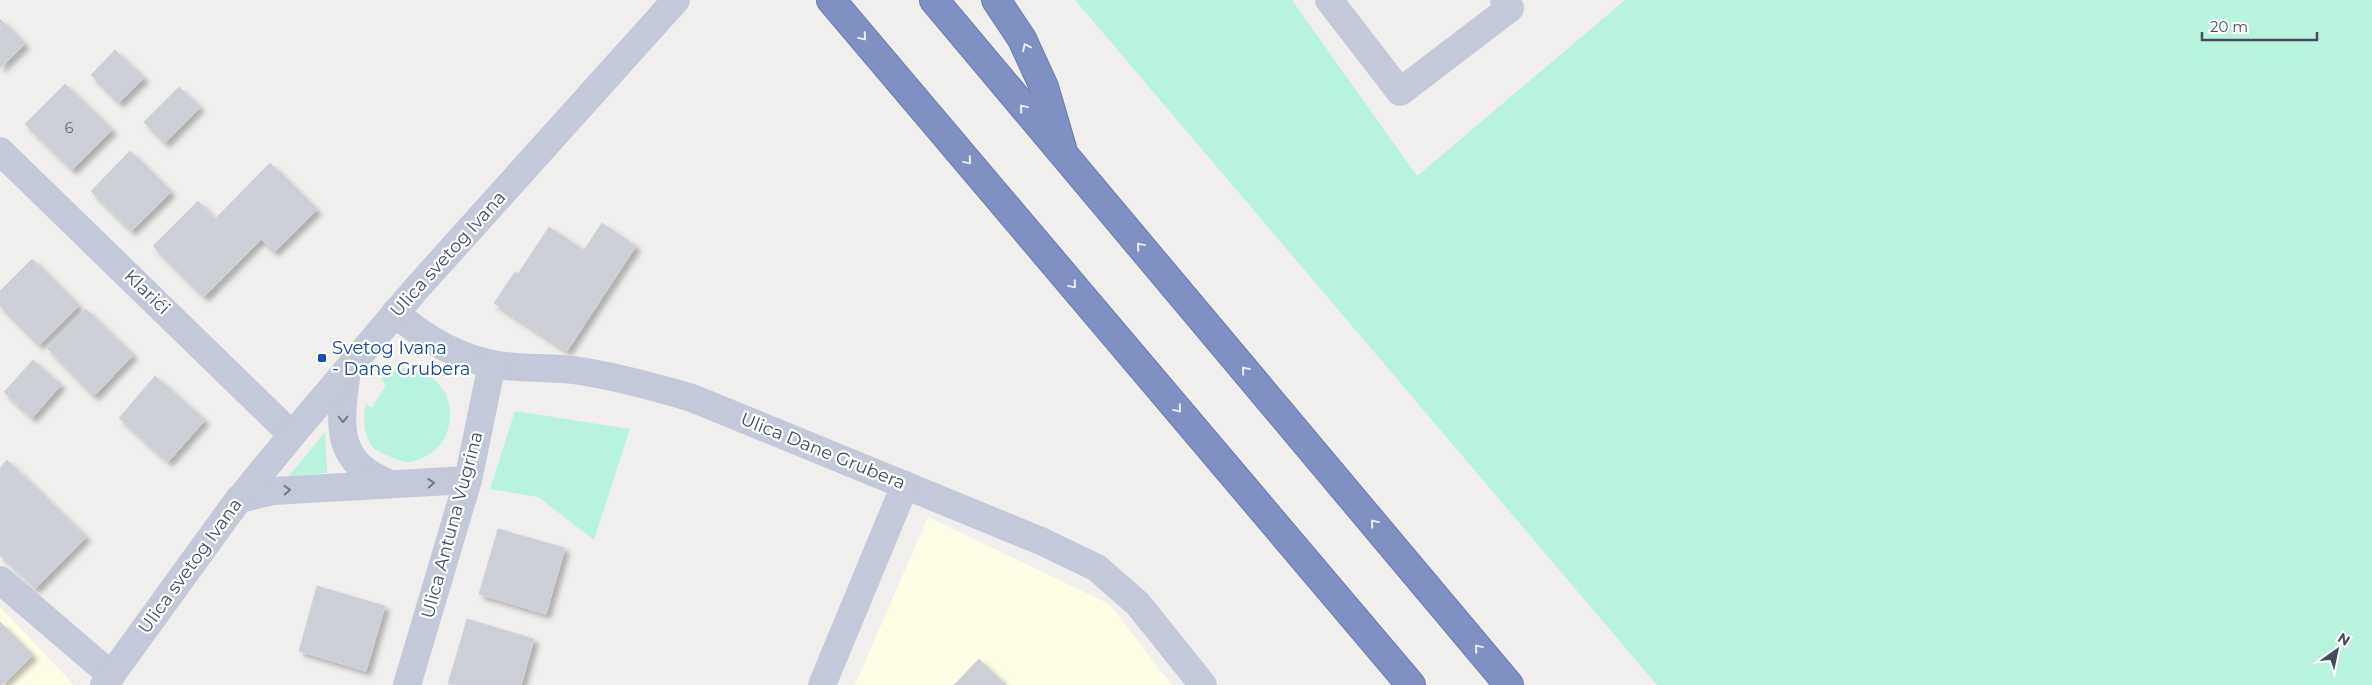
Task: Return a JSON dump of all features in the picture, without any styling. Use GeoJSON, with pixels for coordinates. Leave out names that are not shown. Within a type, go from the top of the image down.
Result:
{"type":"FeatureCollection","features":[{"type":"Feature","properties":{"kind":"highway"},"geometry":{"type":"LineString","coordinates":[[831,0],[1411,685]]}},
{"type":"Feature","properties":{"kind":"highway"},"geometry":{"type":"LineString","coordinates":[[934,0],[1509,685]]}},
{"type":"Feature","properties":{"kind":"highway"},"geometry":{"type":"LineString","coordinates":[[996,0],[1022,38],[1044,87],[1066,159]]}},
{"type":"Feature","properties":{"kind":"street","name":"Ulica svetog Ivana"},"geometry":{"type":"LineString","coordinates":[[108,680],[239,499],[292,435],[395,314],[676,0]]}},
{"type":"Feature","properties":{"kind":"street"},"geometry":{"type":"LineString","coordinates":[[1329,0],[1400,92],[1510,8],[1504,0]]}},
{"type":"Feature","properties":{"kind":"street","name":"Klarići"},"geometry":{"type":"LineString","coordinates":[[0,151],[292,435]]}},
{"type":"Feature","properties":{"kind":"street","name":"Ulica Dane Grubera"},"geometry":{"type":"LineString","coordinates":[[395,314],[434,342],[492,364],[580,371],[640,383],[692,398],[1041,541],[1097,568],[1138,604],[1203,685]]}},
{"type":"Feature","properties":{"kind":"street","name":"Ulica Antuna Vugrina"},"geometry":{"type":"LineString","coordinates":[[407,685],[468,480],[492,364]]}},
{"type":"Feature","properties":{"kind":"street"},"geometry":{"type":"LineString","coordinates":[[347,370],[343,421],[347,451],[359,467],[375,478],[394,485]]}},
{"type":"Feature","properties":{"kind":"street"},"geometry":{"type":"LineString","coordinates":[[239,499],[274,491],[468,480]]}},
{"type":"Feature","properties":{"kind":"street"},"geometry":{"type":"LineString","coordinates":[[822,685],[905,485]]}},
{"type":"Feature","properties":{"kind":"street"},"geometry":{"type":"LineString","coordinates":[[0,580],[108,680]]}},
{"type":"Feature","properties":{"kind":"shaded area"},"geometry":{"type":"Polygon","coordinates":[[[928,517],[1109,604],[1172,685],[855,685],[928,517]]]}},
{"type":"Feature","properties":{"kind":"shaded area"},"geometry":{"type":"Polygon","coordinates":[[[0,607],[74,685],[0,685],[0,607]]]}},
{"type":"Feature","properties":{"kind":"green space"},"geometry":{"type":"Polygon","coordinates":[[[1075,0],[1292,0],[1417,176],[1625,0],[2372,0],[2372,685],[1657,685],[1075,0]]]}},
{"type":"Feature","properties":{"kind":"green space"},"geometry":{"type":"Polygon","coordinates":[[[408,368],[429,376],[439,384],[449,405],[450,416],[444,438],[438,447],[430,454],[408,462],[373,448],[366,432],[364,416],[366,404],[372,408],[386,385],[381,379],[394,369],[408,368]]]}},
{"type":"Feature","properties":{"kind":"green space"},"geometry":{"type":"Polygon","coordinates":[[[515,411],[630,429],[594,540],[538,497],[490,489],[515,411]]]}},
{"type":"Feature","properties":{"kind":"green space"},"geometry":{"type":"Polygon","coordinates":[[[325,432],[327,473],[289,476],[325,432]]]}},
{"type":"Feature","properties":{"kind":"building"},"geometry":{"type":"Polygon","coordinates":[[[0,19],[25,44],[0,68],[0,19]]]}},
{"type":"Feature","properties":{"kind":"building"},"geometry":{"type":"Polygon","coordinates":[[[115,50],[144,78],[119,103],[91,75],[115,50]]]}},
{"type":"Feature","properties":{"kind":"building"},"geometry":{"type":"Polygon","coordinates":[[[65,84],[112,130],[72,170],[25,124],[65,84]]]}},
{"type":"Feature","properties":{"kind":"building"},"geometry":{"type":"Polygon","coordinates":[[[179,87],[200,107],[165,143],[144,122],[179,87]]]}},
{"type":"Feature","properties":{"kind":"building"},"geometry":{"type":"Polygon","coordinates":[[[130,151],[171,192],[131,231],[91,191],[130,151]]]}},
{"type":"Feature","properties":{"kind":"building"},"geometry":{"type":"Polygon","coordinates":[[[270,163],[317,210],[274,252],[261,239],[204,297],[153,246],[198,201],[215,219],[270,163]]]}},
{"type":"Feature","properties":{"kind":"building"},"geometry":{"type":"Polygon","coordinates":[[[602,223],[636,246],[567,351],[494,303],[515,272],[518,274],[549,227],[584,250],[602,223]]]}},
{"type":"Feature","properties":{"kind":"building"},"geometry":{"type":"Polygon","coordinates":[[[32,259],[79,306],[39,345],[0,306],[0,291],[32,259]]]}},
{"type":"Feature","properties":{"kind":"building"},"geometry":{"type":"Polygon","coordinates":[[[86,309],[133,355],[94,396],[47,348],[86,309]]]}},
{"type":"Feature","properties":{"kind":"building"},"geometry":{"type":"Polygon","coordinates":[[[33,360],[61,385],[32,418],[4,392],[33,360]]]}},
{"type":"Feature","properties":{"kind":"building"},"geometry":{"type":"Polygon","coordinates":[[[155,376],[205,420],[168,462],[119,418],[155,376]]]}},
{"type":"Feature","properties":{"kind":"building"},"geometry":{"type":"Polygon","coordinates":[[[7,460],[86,537],[35,589],[0,555],[0,468],[7,460]]]}},
{"type":"Feature","properties":{"kind":"building"},"geometry":{"type":"Polygon","coordinates":[[[498,529],[565,548],[546,614],[479,594],[498,529]]]}},
{"type":"Feature","properties":{"kind":"building"},"geometry":{"type":"Polygon","coordinates":[[[317,586],[385,606],[366,671],[299,651],[317,586]]]}},
{"type":"Feature","properties":{"kind":"building"},"geometry":{"type":"Polygon","coordinates":[[[467,619],[534,639],[521,685],[448,684],[467,619]]]}},
{"type":"Feature","properties":{"kind":"building"},"geometry":{"type":"Polygon","coordinates":[[[0,622],[33,655],[2,685],[0,685],[0,622]]]}},
{"type":"Feature","properties":{"kind":"building"},"geometry":{"type":"Polygon","coordinates":[[[979,659],[1006,685],[954,685],[979,659]]]}},
{"type":"Feature","properties":{"kind":"place","name":"Svetog Ivana - Dane Grubera"},"geometry":{"type":"Point","coordinates":[322,358]}}]}
